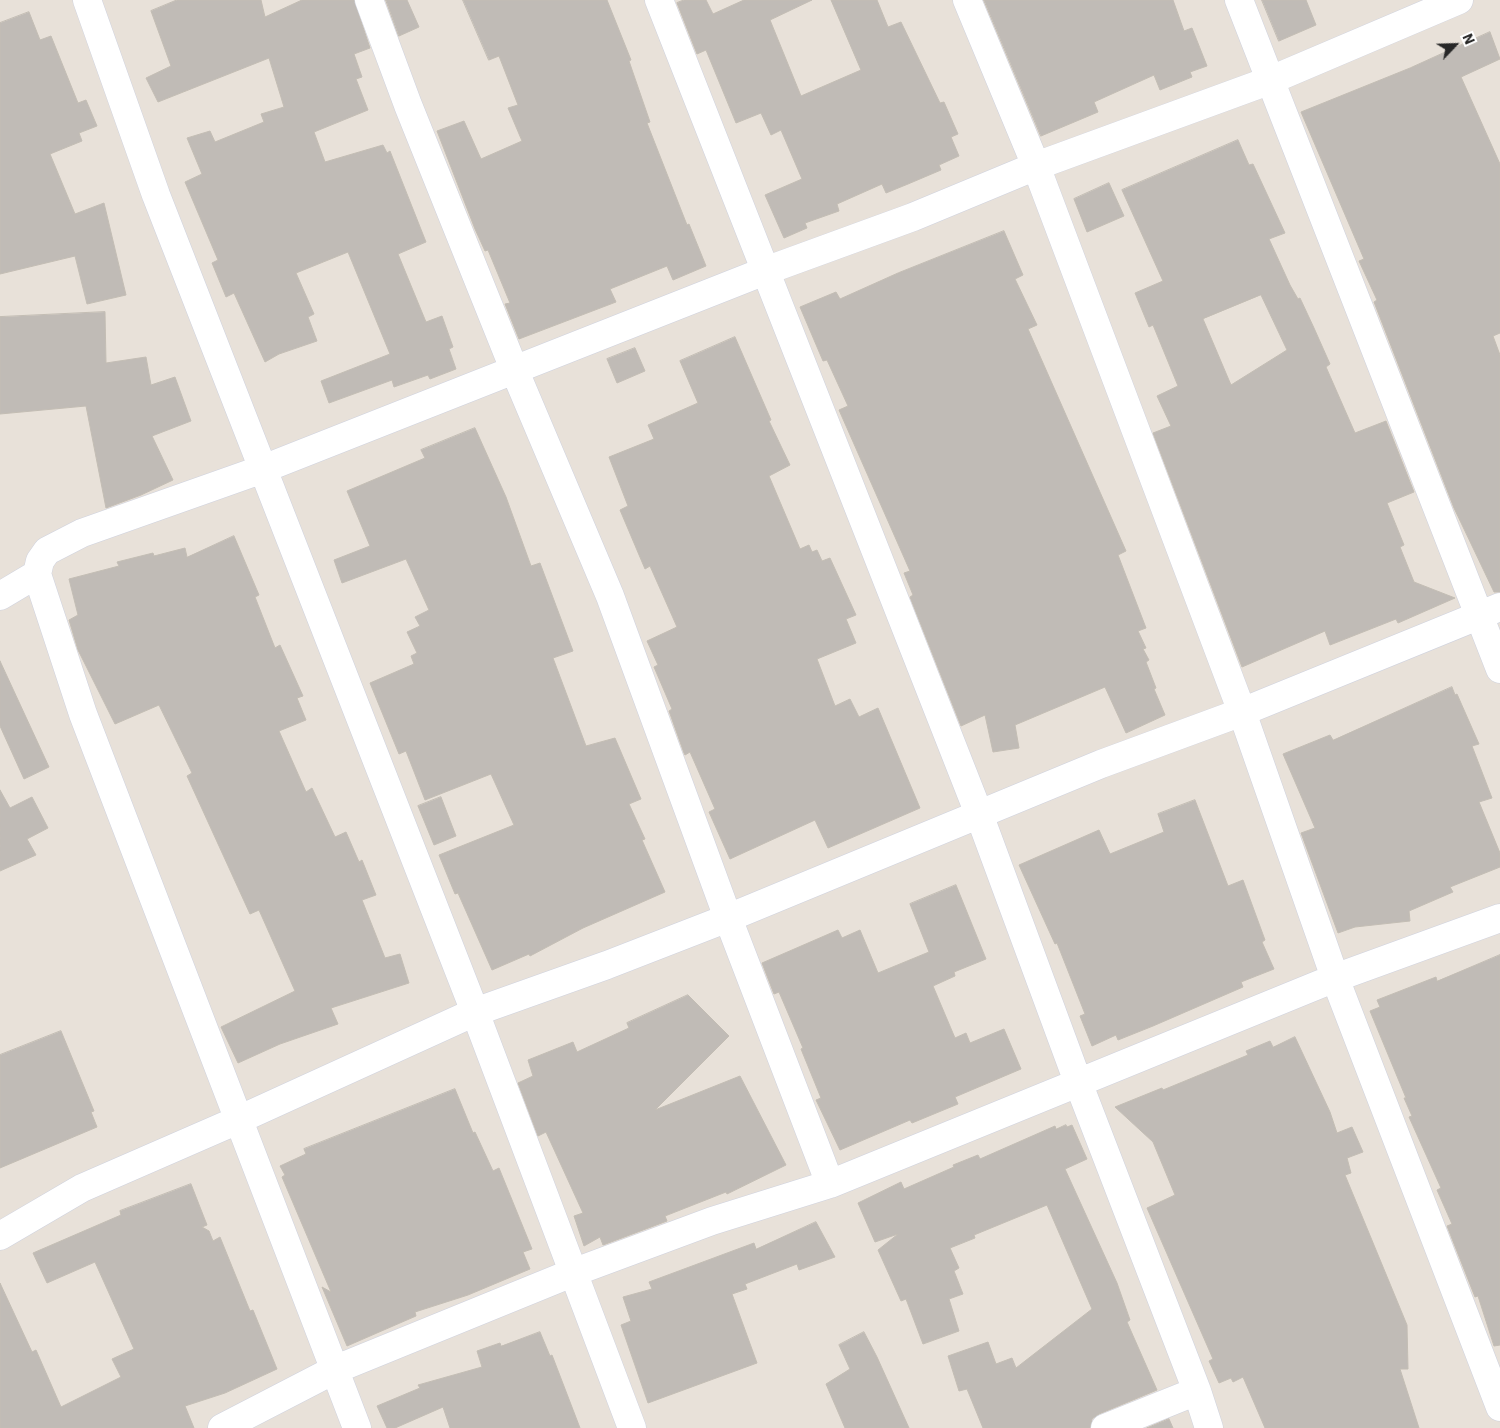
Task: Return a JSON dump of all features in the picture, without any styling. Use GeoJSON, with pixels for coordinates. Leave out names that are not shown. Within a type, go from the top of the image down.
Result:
{"type":"FeatureCollection","features":[{"type":"Feature","properties":{"kind":"street"},"geometry":{"type":"LineString","coordinates":[[87,0],[156,195],[475,1012],[632,1428]]}},
{"type":"Feature","properties":{"kind":"street"},"geometry":{"type":"LineString","coordinates":[[369,0],[408,106],[514,369],[610,596],[728,918],[830,1184]]}},
{"type":"Feature","properties":{"kind":"street"},"geometry":{"type":"LineString","coordinates":[[659,0],[979,814],[1078,1082],[1197,1391],[1209,1428]]}},
{"type":"Feature","properties":{"kind":"street"},"geometry":{"type":"LineString","coordinates":[[967,0],[1036,166],[1242,712],[1335,978],[1500,1407]]}},
{"type":"Feature","properties":{"kind":"street"},"geometry":{"type":"LineString","coordinates":[[1239,0],[1490,611],[1500,669]]}},
{"type":"Feature","properties":{"kind":"street"},"geometry":{"type":"LineString","coordinates":[[357,1428],[83,714],[38,574],[40,561],[47,551],[82,533],[262,469],[765,271],[913,217],[1036,166],[1271,80],[1459,0]]}},
{"type":"Feature","properties":{"kind":"street"},"geometry":{"type":"LineString","coordinates":[[0,596],[38,574]]}},
{"type":"Feature","properties":{"kind":"street"},"geometry":{"type":"LineString","coordinates":[[0,1236],[82,1188],[238,1120],[475,1012],[607,965],[728,918],[1101,764],[1242,712],[1490,611]]}},
{"type":"Feature","properties":{"kind":"street"},"geometry":{"type":"LineString","coordinates":[[222,1428],[334,1370],[572,1273],[712,1221],[830,1184],[1335,978],[1500,918]]}},
{"type":"Feature","properties":{"kind":"street"},"geometry":{"type":"LineString","coordinates":[[1105,1428],[1197,1391]]}},
{"type":"Feature","properties":{"kind":"building"},"geometry":{"type":"Polygon","coordinates":[[[177,0],[261,0],[265,17],[302,0],[354,0],[370,48],[354,54],[362,77],[356,79],[368,110],[314,132],[325,162],[383,145],[387,153],[390,151],[426,242],[398,254],[426,322],[442,316],[453,347],[449,349],[456,369],[430,379],[428,375],[394,387],[392,380],[329,403],[321,381],[390,354],[348,252],[296,273],[314,314],[308,317],[317,341],[279,354],[265,362],[234,293],[226,297],[212,263],[218,260],[185,182],[202,174],[187,138],[210,131],[215,142],[264,122],[261,114],[284,107],[269,58],[158,102],[146,78],[171,66],[151,11],[177,0]]]}},
{"type":"Feature","properties":{"kind":"building"},"geometry":{"type":"Polygon","coordinates":[[[386,0],[407,0],[419,27],[399,36],[386,0]]]}},
{"type":"Feature","properties":{"kind":"building"},"geometry":{"type":"Polygon","coordinates":[[[463,0],[607,0],[631,60],[629,61],[650,122],[647,123],[687,225],[689,224],[706,266],[673,280],[667,266],[610,289],[616,302],[519,339],[505,304],[510,303],[488,250],[485,251],[475,229],[437,131],[464,121],[481,159],[522,141],[508,108],[518,105],[499,56],[489,60],[463,0]]]}},
{"type":"Feature","properties":{"kind":"building"},"geometry":{"type":"Polygon","coordinates":[[[684,0],[706,0],[713,14],[744,0],[812,0],[770,20],[801,96],[861,70],[831,0],[877,0],[888,27],[901,22],[940,103],[944,102],[958,134],[951,137],[959,156],[939,165],[941,170],[886,193],[882,184],[837,204],[839,211],[805,223],[807,228],[784,238],[765,195],[802,179],[781,130],[771,135],[761,113],[736,123],[706,50],[697,54],[677,3],[684,0]]]}},
{"type":"Feature","properties":{"kind":"building"},"geometry":{"type":"Polygon","coordinates":[[[984,0],[1173,0],[1184,31],[1192,28],[1207,66],[1190,72],[1192,77],[1160,90],[1154,75],[1094,102],[1098,112],[1041,136],[984,0]]]}},
{"type":"Feature","properties":{"kind":"building"},"geometry":{"type":"Polygon","coordinates":[[[1262,0],[1306,0],[1316,25],[1279,41],[1262,0]]]}},
{"type":"Feature","properties":{"kind":"building"},"geometry":{"type":"Polygon","coordinates":[[[29,12],[40,40],[51,36],[78,103],[86,100],[97,126],[79,133],[82,141],[50,154],[75,214],[104,203],[126,295],[87,304],[75,256],[0,274],[0,23],[29,12]]]}},
{"type":"Feature","properties":{"kind":"building"},"geometry":{"type":"Polygon","coordinates":[[[1490,32],[1500,59],[1461,77],[1500,164],[1500,333],[1493,336],[1500,355],[1500,592],[1494,592],[1454,508],[1374,302],[1377,300],[1359,261],[1364,259],[1301,112],[1410,68],[1490,32]]]}},
{"type":"Feature","properties":{"kind":"building"},"geometry":{"type":"Polygon","coordinates":[[[1238,140],[1249,165],[1253,164],[1285,233],[1269,239],[1290,285],[1298,299],[1300,298],[1330,364],[1326,367],[1355,433],[1386,421],[1414,492],[1387,503],[1404,545],[1400,547],[1414,582],[1455,598],[1398,623],[1396,619],[1330,645],[1325,631],[1242,667],[1153,433],[1171,426],[1157,396],[1178,386],[1153,325],[1149,327],[1135,293],[1163,281],[1122,190],[1238,140]],[[1261,295],[1203,319],[1231,385],[1287,350],[1261,295]]]}},
{"type":"Feature","properties":{"kind":"building"},"geometry":{"type":"Polygon","coordinates":[[[1109,183],[1124,216],[1087,232],[1074,199],[1109,183]]]}},
{"type":"Feature","properties":{"kind":"building"},"geometry":{"type":"Polygon","coordinates":[[[1004,231],[1023,275],[1015,279],[1037,325],[1028,329],[1126,551],[1118,555],[1146,628],[1138,631],[1146,648],[1143,649],[1149,660],[1146,662],[1156,688],[1154,689],[1165,715],[1126,733],[1105,687],[1015,725],[1019,748],[993,752],[985,715],[961,726],[910,597],[913,595],[904,573],[910,571],[839,410],[848,406],[827,360],[823,361],[800,307],[836,292],[840,299],[898,273],[1004,231]]]}},
{"type":"Feature","properties":{"kind":"building"},"geometry":{"type":"Polygon","coordinates":[[[105,312],[106,363],[146,357],[151,385],[175,377],[191,421],[152,436],[173,480],[141,495],[106,508],[86,406],[0,414],[0,317],[105,312]]]}},
{"type":"Feature","properties":{"kind":"building"},"geometry":{"type":"Polygon","coordinates":[[[735,337],[771,420],[769,421],[790,465],[769,476],[800,549],[809,545],[812,552],[817,550],[822,561],[830,558],[856,615],[846,619],[856,643],[817,659],[835,706],[850,699],[859,717],[878,708],[920,808],[828,848],[815,820],[730,859],[709,812],[715,809],[690,752],[685,755],[684,753],[669,711],[672,709],[654,667],[658,665],[647,641],[677,627],[650,566],[645,569],[620,510],[628,506],[609,457],[654,439],[648,425],[698,403],[680,361],[735,337]]]}},
{"type":"Feature","properties":{"kind":"building"},"geometry":{"type":"Polygon","coordinates":[[[635,348],[645,371],[617,383],[607,359],[635,348]]]}},
{"type":"Feature","properties":{"kind":"building"},"geometry":{"type":"Polygon","coordinates":[[[475,428],[506,497],[531,566],[540,563],[573,651],[553,658],[586,746],[615,738],[641,799],[629,804],[645,839],[642,840],[665,892],[583,928],[530,956],[529,954],[492,970],[458,893],[455,894],[439,855],[514,825],[491,774],[425,800],[406,751],[399,754],[370,683],[414,664],[411,656],[417,653],[407,632],[420,626],[415,617],[429,610],[406,559],[342,583],[334,560],[370,546],[347,491],[425,458],[421,450],[475,428]]]}},
{"type":"Feature","properties":{"kind":"building"},"geometry":{"type":"Polygon","coordinates":[[[234,536],[259,595],[255,597],[275,648],[280,645],[303,696],[297,698],[306,720],[279,731],[306,792],[312,788],[335,837],[346,832],[359,862],[362,860],[376,895],[362,900],[385,958],[400,954],[409,983],[331,1008],[338,1024],[280,1044],[238,1063],[221,1027],[295,991],[259,910],[250,914],[187,776],[192,773],[159,705],[115,724],[78,650],[69,620],[78,615],[69,579],[119,566],[117,562],[153,553],[154,556],[185,548],[187,557],[234,536]]]}},
{"type":"Feature","properties":{"kind":"building"},"geometry":{"type":"Polygon","coordinates":[[[0,661],[49,767],[24,779],[0,726],[0,661]]]}},
{"type":"Feature","properties":{"kind":"building"},"geometry":{"type":"Polygon","coordinates":[[[1452,687],[1455,695],[1457,694],[1479,744],[1472,746],[1492,798],[1479,802],[1500,853],[1500,867],[1450,887],[1453,892],[1409,911],[1410,921],[1355,927],[1338,933],[1301,833],[1315,828],[1283,754],[1330,735],[1333,740],[1452,687]]]}},
{"type":"Feature","properties":{"kind":"building"},"geometry":{"type":"Polygon","coordinates":[[[0,790],[10,808],[32,797],[48,828],[27,839],[36,855],[0,871],[0,790]]]}},
{"type":"Feature","properties":{"kind":"building"},"geometry":{"type":"Polygon","coordinates":[[[441,797],[456,836],[434,845],[418,806],[441,797]]]}},
{"type":"Feature","properties":{"kind":"building"},"geometry":{"type":"Polygon","coordinates":[[[1195,800],[1228,886],[1243,880],[1265,940],[1262,942],[1274,969],[1241,982],[1243,987],[1153,1026],[1118,1040],[1116,1035],[1092,1046],[1080,1016],[1085,1014],[1057,943],[1055,944],[1019,865],[1099,830],[1110,854],[1164,832],[1158,814],[1195,800]]]}},
{"type":"Feature","properties":{"kind":"building"},"geometry":{"type":"Polygon","coordinates":[[[956,885],[986,959],[954,972],[955,976],[933,986],[955,1038],[966,1033],[970,1043],[1004,1029],[1021,1069],[955,1097],[958,1104],[912,1123],[910,1120],[840,1150],[816,1100],[821,1098],[801,1049],[803,1048],[779,992],[774,994],[762,963],[838,930],[842,938],[860,930],[878,973],[929,952],[910,904],[956,885]]]}},
{"type":"Feature","properties":{"kind":"building"},"geometry":{"type":"Polygon","coordinates":[[[1500,955],[1500,1345],[1494,1346],[1478,1296],[1475,1297],[1447,1226],[1452,1224],[1437,1190],[1441,1188],[1409,1117],[1412,1116],[1404,1098],[1406,1098],[1370,1011],[1380,1007],[1377,1000],[1436,977],[1437,981],[1500,955]]]}},
{"type":"Feature","properties":{"kind":"building"},"geometry":{"type":"Polygon","coordinates":[[[688,995],[729,1036],[655,1110],[740,1076],[786,1165],[727,1194],[726,1192],[665,1216],[667,1221],[603,1245],[600,1237],[584,1246],[574,1216],[583,1213],[546,1132],[538,1136],[518,1083],[533,1076],[528,1060],[573,1042],[577,1052],[629,1028],[627,1023],[688,995]]]}},
{"type":"Feature","properties":{"kind":"building"},"geometry":{"type":"Polygon","coordinates":[[[61,1031],[94,1111],[91,1112],[97,1127],[0,1168],[0,1055],[61,1031]]]}},
{"type":"Feature","properties":{"kind":"building"},"geometry":{"type":"Polygon","coordinates":[[[1295,1037],[1330,1112],[1337,1133],[1352,1127],[1363,1152],[1347,1158],[1351,1173],[1345,1175],[1407,1325],[1408,1369],[1400,1369],[1419,1428],[1265,1428],[1243,1377],[1233,1382],[1231,1378],[1219,1383],[1209,1361],[1213,1359],[1147,1208],[1175,1195],[1153,1142],[1115,1107],[1162,1088],[1163,1090],[1248,1055],[1246,1051],[1270,1041],[1273,1047],[1295,1037]]]}},
{"type":"Feature","properties":{"kind":"building"},"geometry":{"type":"Polygon","coordinates":[[[455,1089],[473,1133],[475,1132],[493,1171],[499,1168],[532,1249],[523,1252],[530,1269],[468,1295],[415,1312],[416,1316],[347,1346],[322,1287],[331,1292],[282,1177],[285,1175],[280,1166],[306,1154],[304,1149],[455,1089]]]}},
{"type":"Feature","properties":{"kind":"building"},"geometry":{"type":"Polygon","coordinates":[[[1066,1125],[1067,1127],[1072,1125],[1087,1159],[1065,1169],[1117,1283],[1130,1320],[1127,1322],[1157,1390],[1099,1414],[1092,1419],[1090,1428],[983,1428],[967,1389],[959,1391],[948,1356],[988,1342],[996,1364],[1012,1358],[1016,1368],[1092,1309],[1047,1205],[974,1235],[975,1238],[950,1248],[959,1268],[954,1271],[963,1294],[949,1299],[959,1331],[923,1344],[906,1299],[901,1301],[878,1250],[898,1234],[875,1242],[858,1203],[901,1182],[904,1189],[978,1155],[980,1159],[1055,1126],[1056,1129],[1066,1125]]]}},
{"type":"Feature","properties":{"kind":"building"},"geometry":{"type":"Polygon","coordinates":[[[191,1184],[207,1225],[202,1227],[209,1231],[213,1241],[220,1237],[250,1311],[253,1310],[277,1369],[225,1393],[185,1406],[194,1428],[0,1428],[0,1283],[32,1352],[36,1350],[61,1407],[121,1377],[112,1359],[134,1349],[95,1262],[47,1283],[33,1253],[121,1215],[120,1211],[191,1184]]]}},
{"type":"Feature","properties":{"kind":"building"},"geometry":{"type":"Polygon","coordinates":[[[816,1222],[835,1257],[799,1270],[797,1264],[745,1284],[747,1289],[732,1294],[757,1363],[648,1403],[621,1325],[631,1321],[623,1297],[652,1289],[649,1282],[754,1243],[756,1249],[816,1222]]]}},
{"type":"Feature","properties":{"kind":"building"},"geometry":{"type":"Polygon","coordinates":[[[540,1332],[550,1356],[552,1355],[580,1428],[450,1428],[443,1407],[395,1428],[387,1428],[377,1406],[420,1388],[418,1385],[482,1367],[477,1351],[500,1343],[501,1346],[540,1332]]]}},
{"type":"Feature","properties":{"kind":"building"},"geometry":{"type":"Polygon","coordinates":[[[864,1332],[909,1428],[845,1428],[826,1384],[850,1369],[839,1345],[864,1332]]]}},
{"type":"Feature","properties":{"kind":"building"},"geometry":{"type":"Polygon","coordinates":[[[1169,1419],[1173,1428],[1147,1428],[1169,1419]]]}}]}
